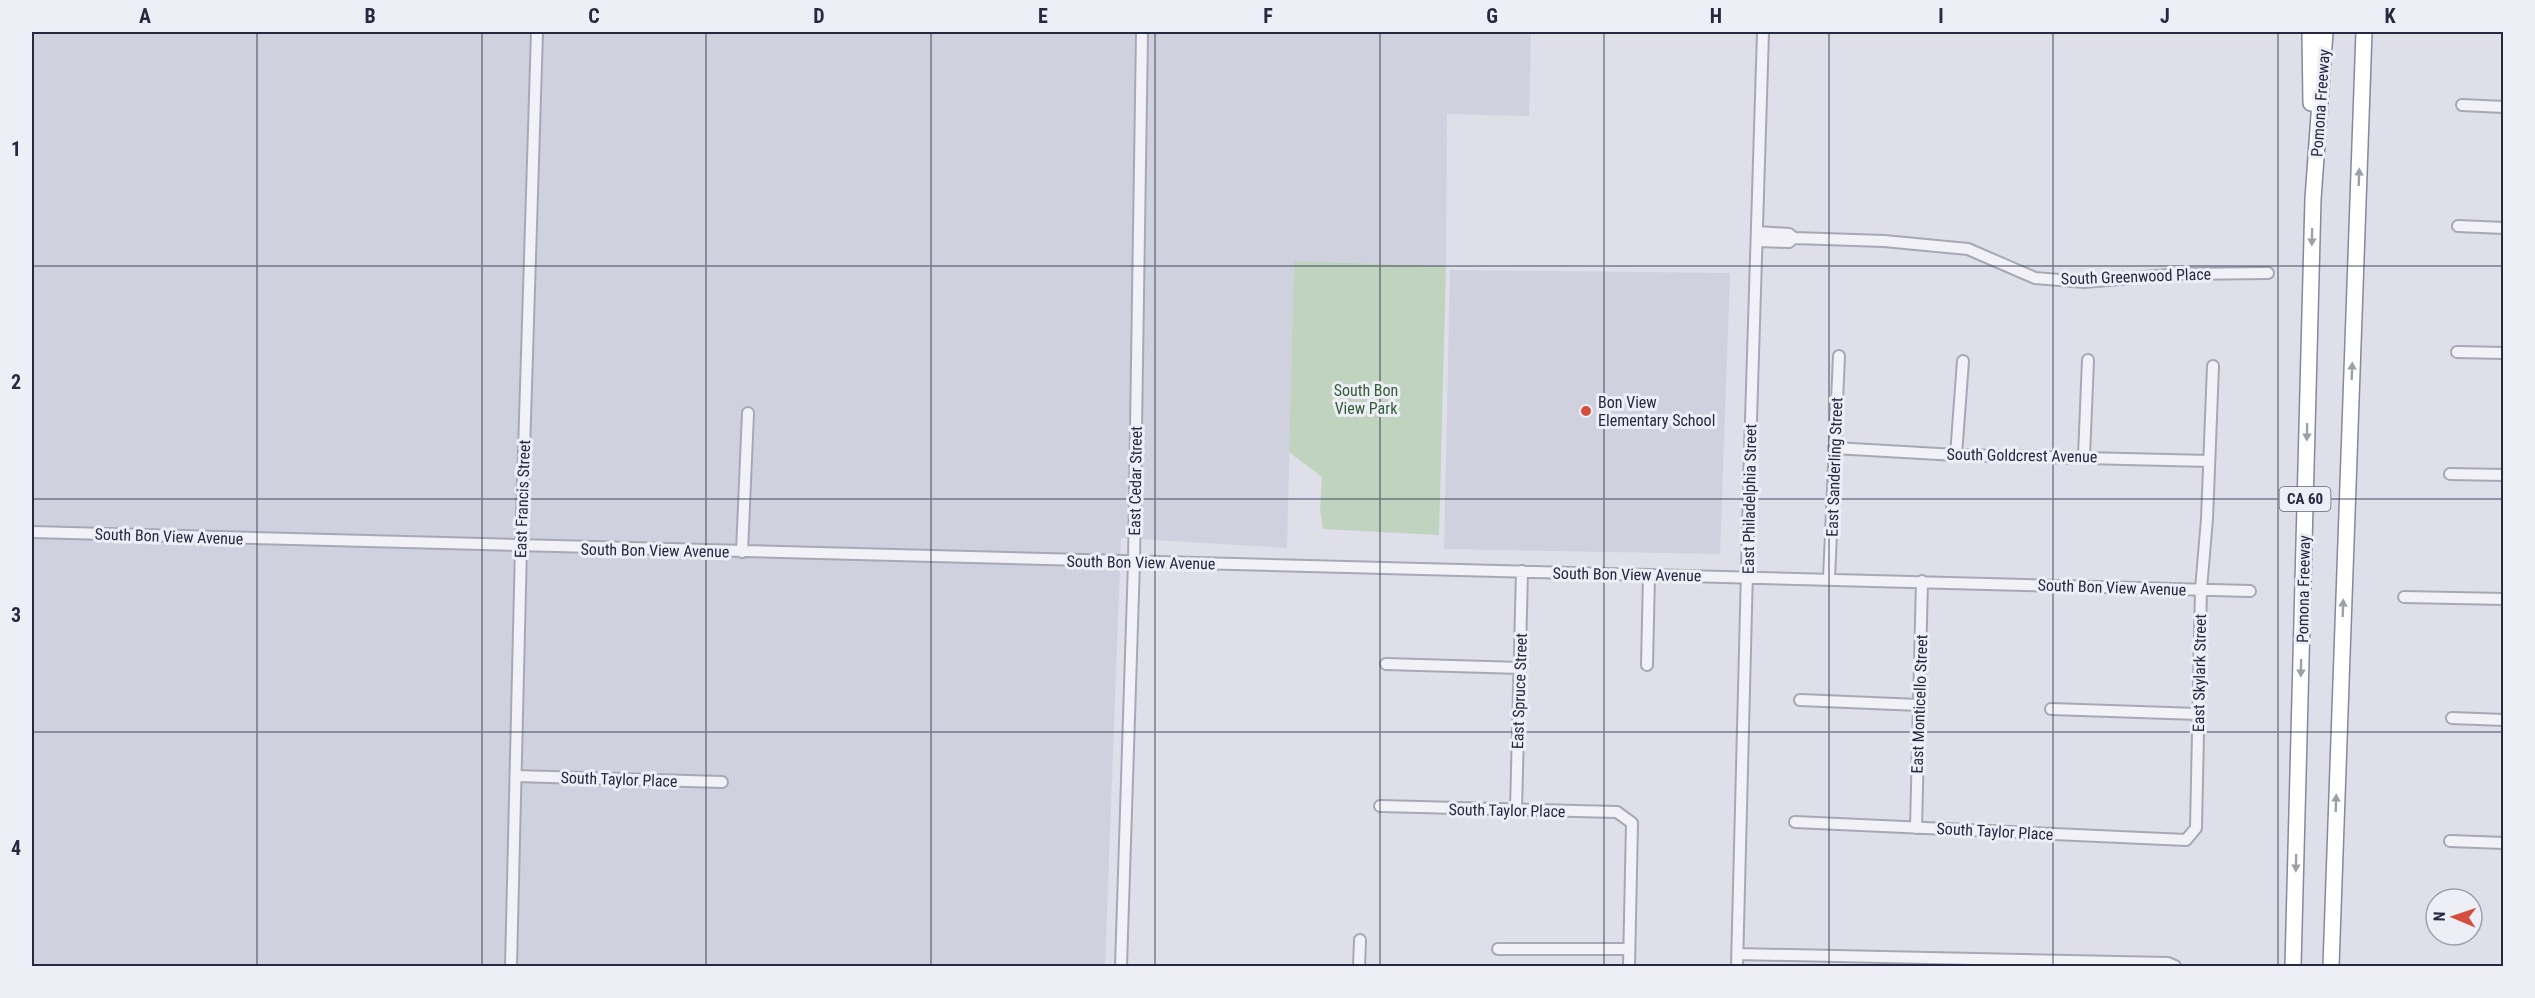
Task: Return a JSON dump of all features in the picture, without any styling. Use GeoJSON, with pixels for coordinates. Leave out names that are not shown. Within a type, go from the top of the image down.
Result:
{"type":"FeatureCollection","features":[{"type":"Feature","properties":{"kind":"highway"},"geometry":{"type":"LineString","coordinates":[[2310,32],[2313,199]]}},
{"type":"Feature","properties":{"kind":"highway","name":"Pomona Freeway"},"geometry":{"type":"LineString","coordinates":[[2293,966],[2313,199],[2325,32]]}},
{"type":"Feature","properties":{"kind":"highway","name":"CA 60"},"geometry":{"type":"LineString","coordinates":[[2331,966],[2364,32]]}},
{"type":"Feature","properties":{"kind":"highway"},"geometry":{"type":"LineString","coordinates":[[2364,49],[2370,32]]}},
{"type":"Feature","properties":{"kind":"street","name":"East Francis Street"},"geometry":{"type":"LineString","coordinates":[[511,966],[537,32]]}},
{"type":"Feature","properties":{"kind":"street","name":"East Cedar Street"},"geometry":{"type":"LineString","coordinates":[[1121,966],[1134,562],[1142,32]]}},
{"type":"Feature","properties":{"kind":"street","name":"East Philadelphia Street"},"geometry":{"type":"LineString","coordinates":[[1737,966],[1763,32]]}},
{"type":"Feature","properties":{"kind":"street"},"geometry":{"type":"LineString","coordinates":[[2462,105],[2504,107]]}},
{"type":"Feature","properties":{"kind":"street"},"geometry":{"type":"LineString","coordinates":[[2458,226],[2504,228]]}},
{"type":"Feature","properties":{"kind":"street","name":"South Greenwood Place"},"geometry":{"type":"LineString","coordinates":[[1757,236],[1789,234],[1794,238],[1884,241],[1968,249],[2035,278],[2084,282],[2180,274],[2268,273]]}},
{"type":"Feature","properties":{"kind":"street"},"geometry":{"type":"LineString","coordinates":[[2457,352],[2504,353]]}},
{"type":"Feature","properties":{"kind":"street","name":"East Sanderling Street"},"geometry":{"type":"LineString","coordinates":[[1829,578],[1839,356]]}},
{"type":"Feature","properties":{"kind":"street"},"geometry":{"type":"LineString","coordinates":[[2084,456],[2088,360]]}},
{"type":"Feature","properties":{"kind":"street"},"geometry":{"type":"LineString","coordinates":[[1956,454],[1963,361]]}},
{"type":"Feature","properties":{"kind":"street","name":"East Skylark Street"},"geometry":{"type":"LineString","coordinates":[[2192,835],[2196,828],[2201,589],[2207,519],[2213,366]]}},
{"type":"Feature","properties":{"kind":"street"},"geometry":{"type":"LineString","coordinates":[[742,552],[748,413]]}},
{"type":"Feature","properties":{"kind":"street","name":"South Goldcrest Avenue"},"geometry":{"type":"LineString","coordinates":[[1834,448],[1956,454],[2209,460]]}},
{"type":"Feature","properties":{"kind":"street"},"geometry":{"type":"LineString","coordinates":[[2450,474],[2504,475]]}},
{"type":"Feature","properties":{"kind":"street","name":"South Bon View Avenue"},"geometry":{"type":"LineString","coordinates":[[32,532],[521,547],[1829,578],[2250,591]]}},
{"type":"Feature","properties":{"kind":"street","name":"East Spruce Street"},"geometry":{"type":"LineString","coordinates":[[1516,810],[1522,571]]}},
{"type":"Feature","properties":{"kind":"street"},"geometry":{"type":"LineString","coordinates":[[1647,665],[1648,574]]}},
{"type":"Feature","properties":{"kind":"street","name":"East Monticello Street"},"geometry":{"type":"LineString","coordinates":[[1916,828],[1922,581]]}},
{"type":"Feature","properties":{"kind":"street"},"geometry":{"type":"LineString","coordinates":[[2404,597],[2504,599]]}},
{"type":"Feature","properties":{"kind":"street"},"geometry":{"type":"LineString","coordinates":[[1386,664],[1521,668]]}},
{"type":"Feature","properties":{"kind":"street"},"geometry":{"type":"LineString","coordinates":[[1800,700],[1919,705]]}},
{"type":"Feature","properties":{"kind":"street"},"geometry":{"type":"LineString","coordinates":[[2051,709],[2198,714]]}},
{"type":"Feature","properties":{"kind":"street"},"geometry":{"type":"LineString","coordinates":[[2452,718],[2504,720]]}},
{"type":"Feature","properties":{"kind":"street","name":"South Taylor Place"},"geometry":{"type":"LineString","coordinates":[[516,776],[722,782]]}},
{"type":"Feature","properties":{"kind":"street","name":"South Taylor Place"},"geometry":{"type":"LineString","coordinates":[[1380,806],[1617,812],[1632,823],[1629,949]]}},
{"type":"Feature","properties":{"kind":"street","name":"South Taylor Place"},"geometry":{"type":"LineString","coordinates":[[1795,822],[2187,840],[2192,835]]}},
{"type":"Feature","properties":{"kind":"street"},"geometry":{"type":"LineString","coordinates":[[2450,841],[2504,843]]}},
{"type":"Feature","properties":{"kind":"street"},"geometry":{"type":"LineString","coordinates":[[1359,966],[1360,940]]}},
{"type":"Feature","properties":{"kind":"street"},"geometry":{"type":"LineString","coordinates":[[1498,949],[1629,949],[1629,966]]}},
{"type":"Feature","properties":{"kind":"street"},"geometry":{"type":"LineString","coordinates":[[1738,954],[1827,961],[2168,963],[2175,966]]}},
{"type":"Feature","properties":{"kind":"shaded area"},"geometry":{"type":"Polygon","coordinates":[[[32,32],[1531,32],[1529,116],[1447,114],[1446,266],[1294,261],[1287,548],[1121,538],[1105,966],[32,966],[32,32]]]}},
{"type":"Feature","properties":{"kind":"shaded area","name":"Bon View Elementary School"},"geometry":{"type":"Polygon","coordinates":[[[1450,270],[1730,273],[1720,554],[1444,549],[1450,270]]]}},
{"type":"Feature","properties":{"kind":"green space","name":"South Bon View Park"},"geometry":{"type":"Polygon","coordinates":[[[1294,261],[1446,266],[1439,535],[1323,529],[1320,508],[1322,477],[1289,452],[1294,261]]]}},
{"type":"Feature","properties":{"kind":"place","name":"Bon View Elementary School"},"geometry":{"type":"Point","coordinates":[1586,411]}}]}
